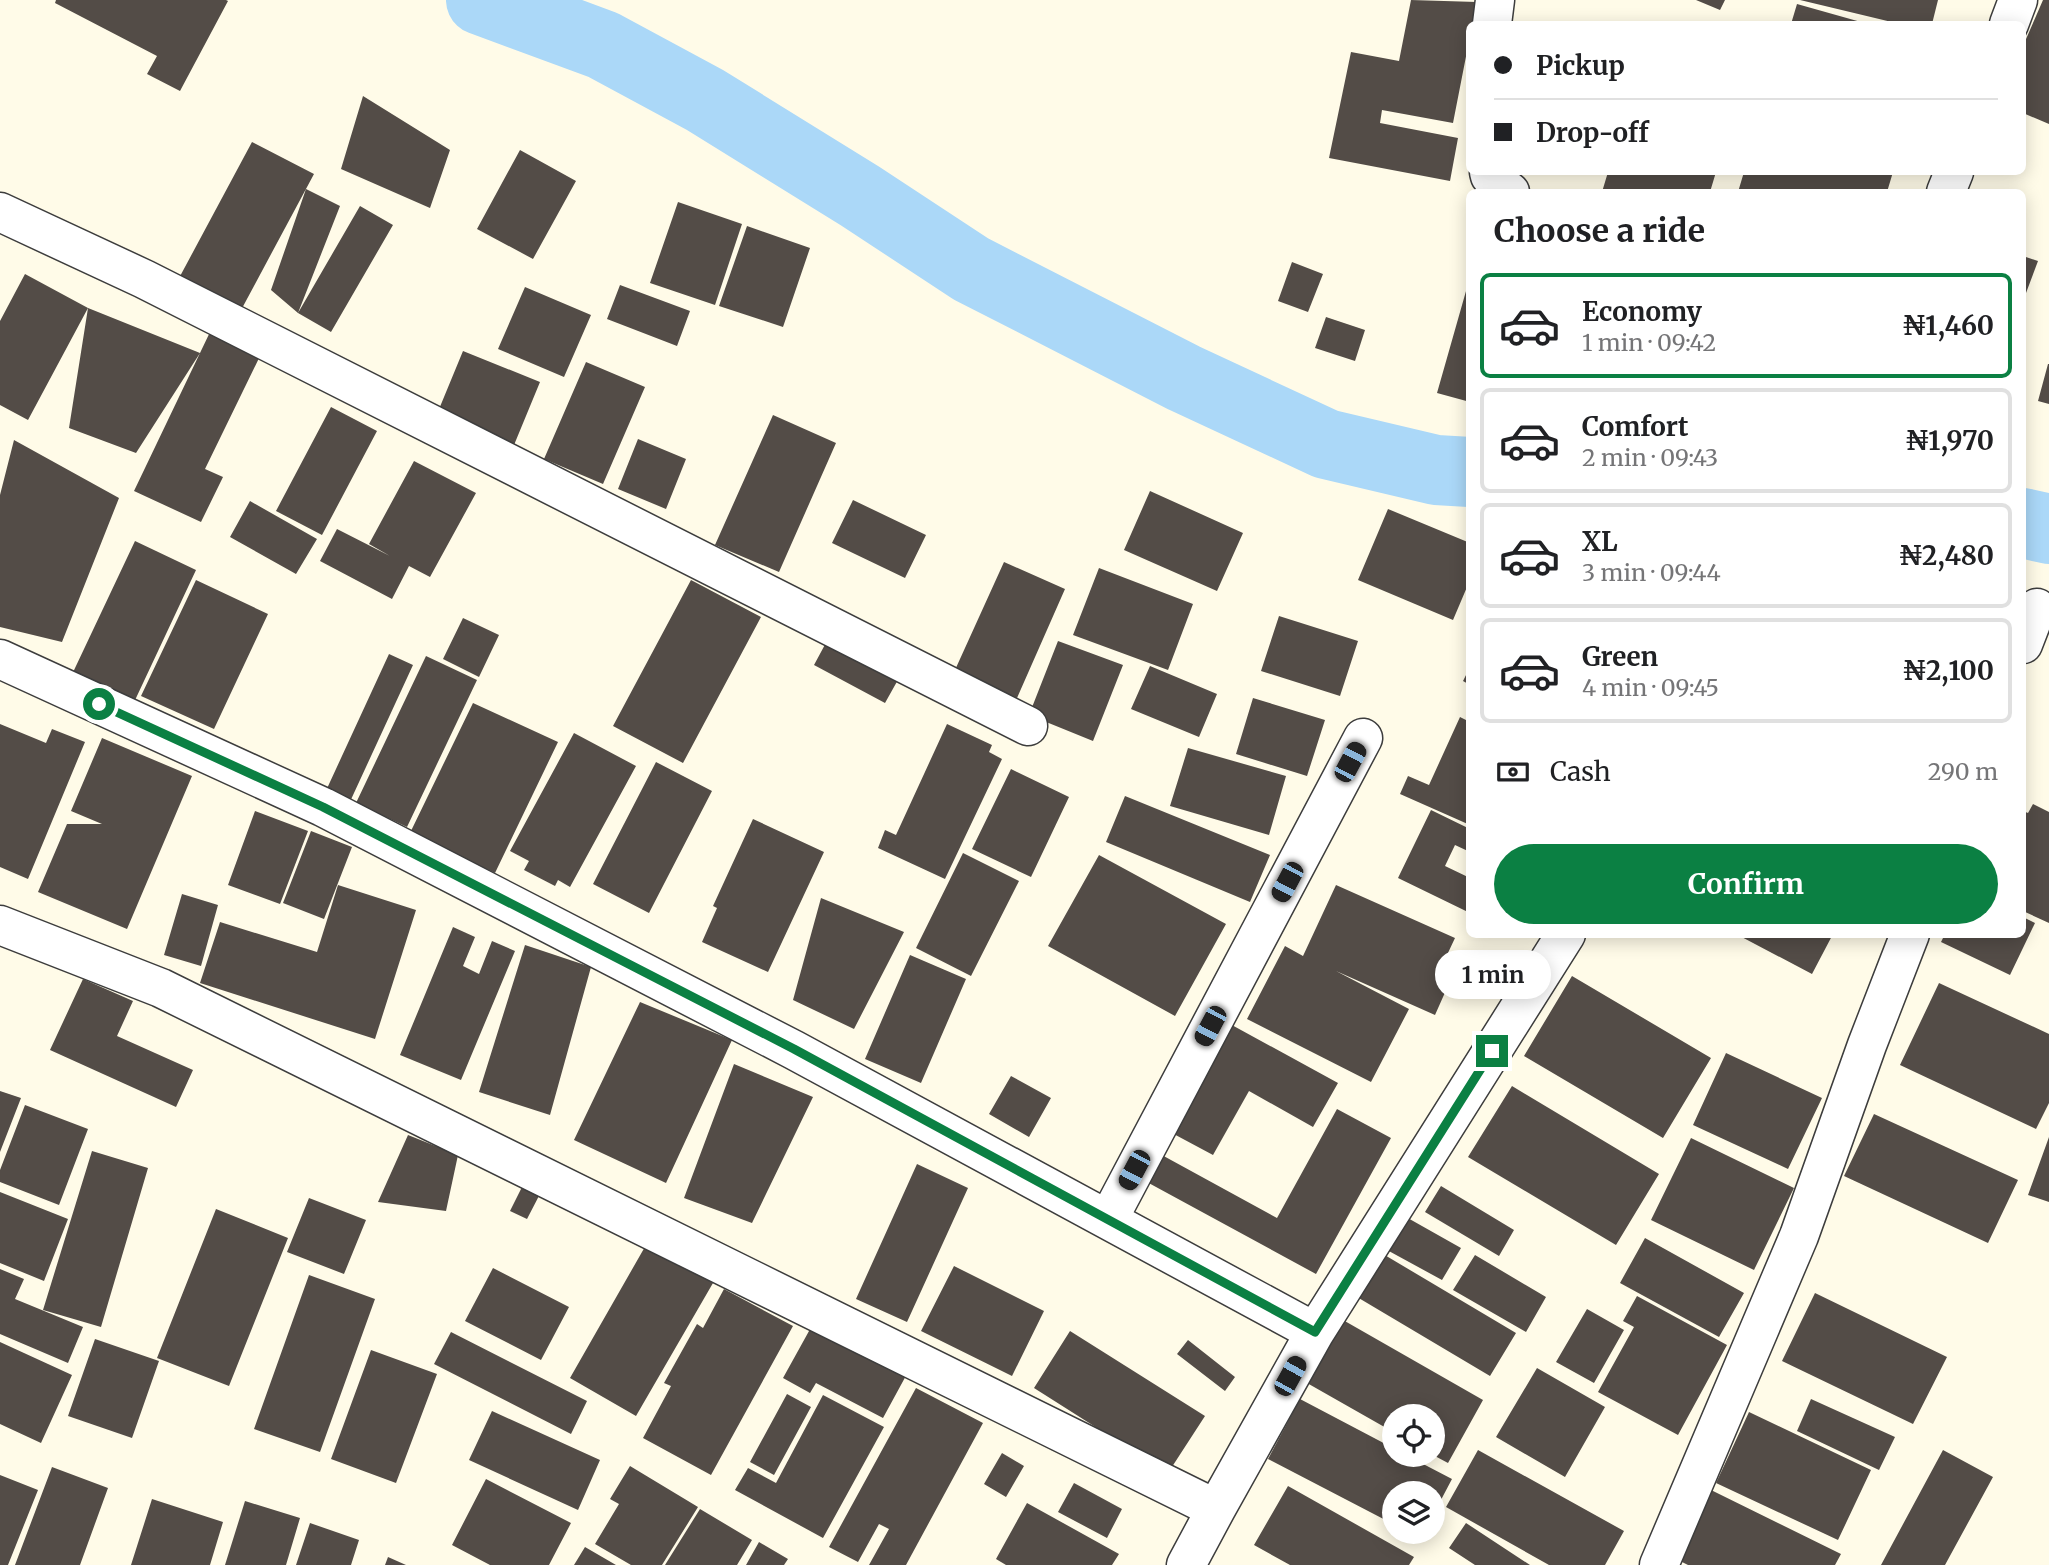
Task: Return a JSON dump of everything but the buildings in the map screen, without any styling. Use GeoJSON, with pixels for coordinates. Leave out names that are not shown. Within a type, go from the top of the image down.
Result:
{"type":"FeatureCollection","features":[{"type":"Feature","properties":{"kind":"street"},"geometry":{"type":"LineString","coordinates":[[1492,21],[1495,0]]}},
{"type":"Feature","properties":{"kind":"street"},"geometry":{"type":"LineString","coordinates":[[2010,21],[2018,0]]}},
{"type":"Feature","properties":{"kind":"street"},"geometry":{"type":"LineString","coordinates":[[1490,175],[1506,189]]}},
{"type":"Feature","properties":{"kind":"street"},"geometry":{"type":"LineString","coordinates":[[0,212],[144,279],[1028,726]]}},
{"type":"Feature","properties":{"kind":"street"},"geometry":{"type":"LineString","coordinates":[[2026,636],[2036,608]]}},
{"type":"Feature","properties":{"kind":"street"},"geometry":{"type":"LineString","coordinates":[[0,659],[323,807],[794,1049],[1315,1332]]}},
{"type":"Feature","properties":{"kind":"street"},"geometry":{"type":"LineString","coordinates":[[1109,1218],[1363,738]]}},
{"type":"Feature","properties":{"kind":"street"},"geometry":{"type":"LineString","coordinates":[[0,925],[161,988],[1216,1508]]}},
{"type":"Feature","properties":{"kind":"street"},"geometry":{"type":"LineString","coordinates":[[1186,1565],[1315,1332],[1563,938]]}},
{"type":"Feature","properties":{"kind":"street"},"geometry":{"type":"LineString","coordinates":[[1659,1565],[1798,1236],[1908,938]]}},
{"type":"Feature","properties":{"kind":"waterway"},"geometry":{"type":"LineString","coordinates":[[481,0],[603,45],[705,100],[971,269],[1184,378],[1326,444],[1436,470],[1466,472]]}},
{"type":"Feature","properties":{"kind":"waterway"},"geometry":{"type":"LineString","coordinates":[[2026,524],[2049,529]]}},
{"type":"Feature","properties":{"kind":"route"},"geometry":{"type":"LineString","coordinates":[[99,704],[323,807],[794,1049],[1315,1332],[1492,1051]]}}]}
